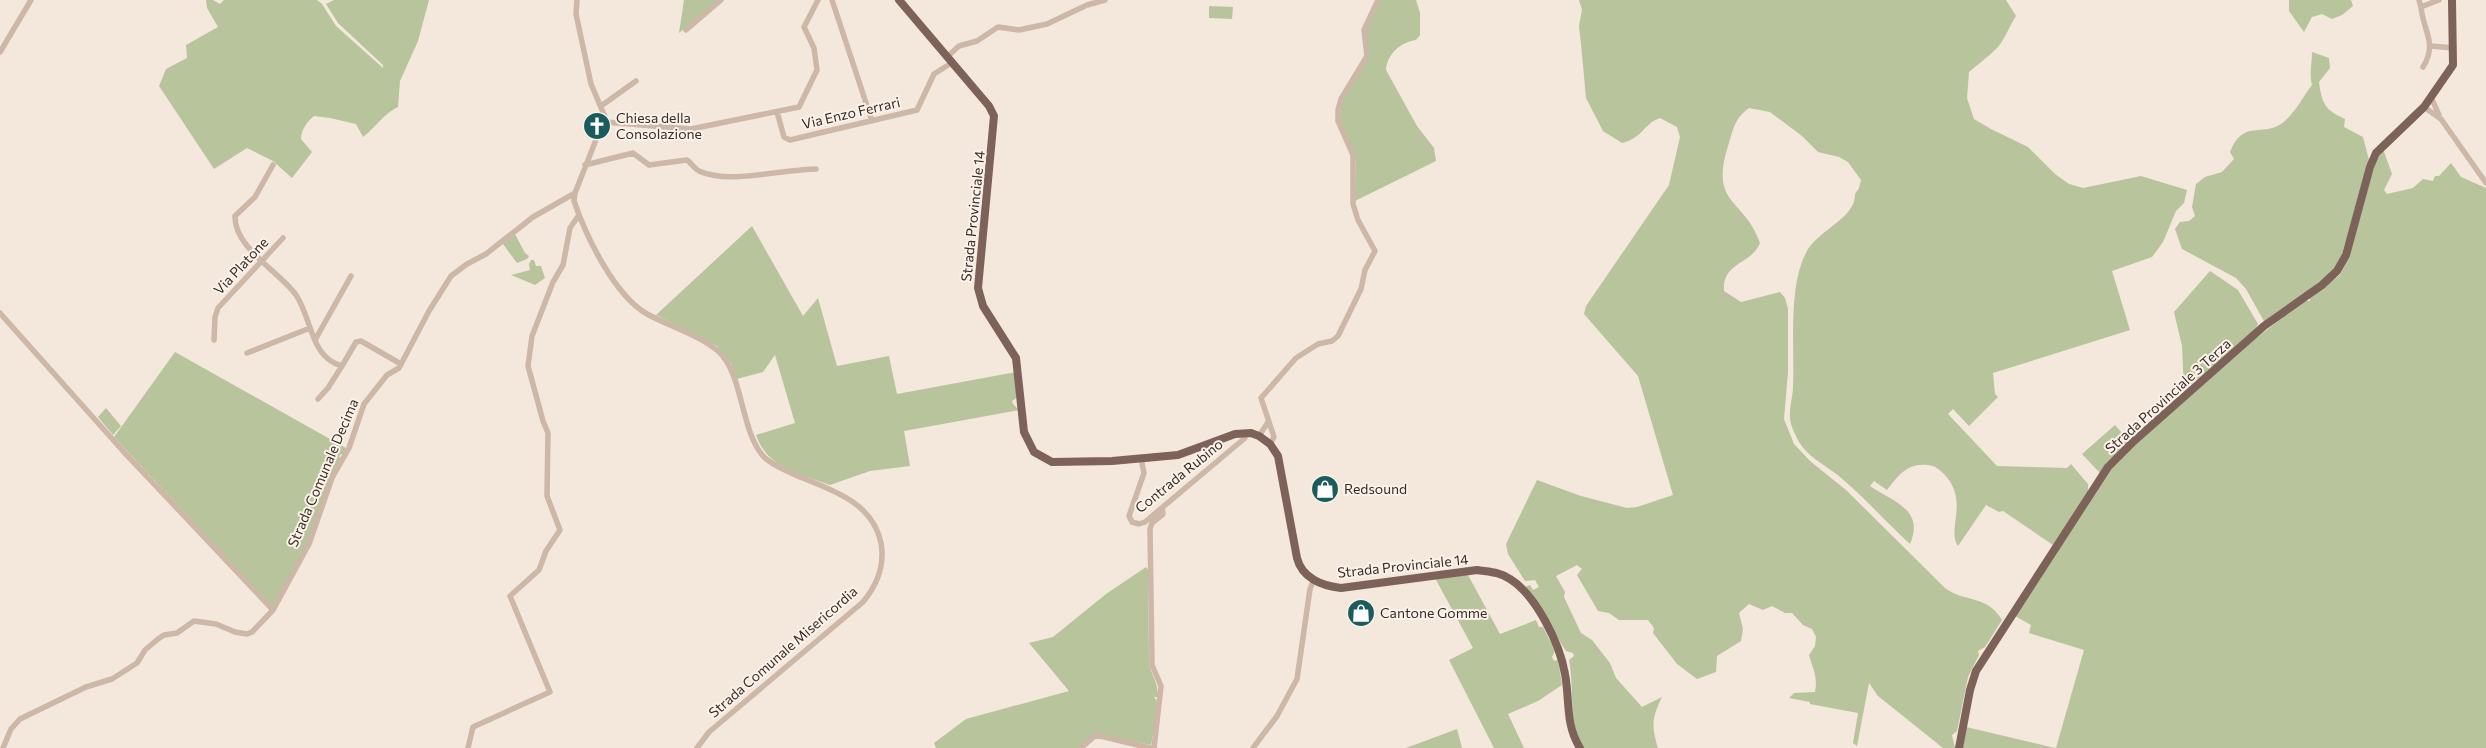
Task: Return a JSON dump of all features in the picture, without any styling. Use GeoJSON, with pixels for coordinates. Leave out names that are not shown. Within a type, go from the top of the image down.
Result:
{"type":"FeatureCollection","features":[{"type":"Feature","properties":{"kind":"main road","name":"Strada Provinciale 14"},"geometry":{"type":"LineString","coordinates":[[899,0],[989,106],[994,116],[978,288],[983,306],[1016,358],[1027,441],[1034,452],[1052,462],[1141,458],[1183,454],[1235,434],[1258,436]]}},
{"type":"Feature","properties":{"kind":"main road","name":"Strada Provinciale 3 Terza"},"geometry":{"type":"LineString","coordinates":[[1959,748],[1970,690],[1976,671],[2108,467],[2264,326],[2322,285],[2338,271],[2346,255],[2370,167],[2376,153],[2424,107],[2451,69],[2454,48],[2452,0]]}},
{"type":"Feature","properties":{"kind":"main road"},"geometry":{"type":"LineString","coordinates":[[1258,436],[1270,444]]}},
{"type":"Feature","properties":{"kind":"main road","name":"Strada Provinciale 14"},"geometry":{"type":"LineString","coordinates":[[1270,444],[1278,456],[1298,565],[1304,573],[1314,579],[1341,588],[1460,571],[1494,572],[1509,578],[1527,596],[1553,637],[1565,674],[1569,720],[1580,748]]}},
{"type":"Feature","properties":{"kind":"street"},"geometry":{"type":"LineString","coordinates":[[0,52],[31,0]]}},
{"type":"Feature","properties":{"kind":"street"},"geometry":{"type":"LineString","coordinates":[[577,0],[576,14],[591,84],[601,106],[605,122],[691,128],[799,107],[816,75],[817,60],[804,27],[818,0]]}},
{"type":"Feature","properties":{"kind":"street"},"geometry":{"type":"LineString","coordinates":[[686,30],[721,0]]}},
{"type":"Feature","properties":{"kind":"street"},"geometry":{"type":"LineString","coordinates":[[832,0],[872,121]]}},
{"type":"Feature","properties":{"kind":"street"},"geometry":{"type":"LineString","coordinates":[[950,60],[959,46],[976,41],[998,27],[1019,30],[1047,24],[1087,5],[1105,0]]}},
{"type":"Feature","properties":{"kind":"street"},"geometry":{"type":"LineString","coordinates":[[1270,444],[1274,437],[1261,398],[1296,358],[1313,346],[1332,341],[1338,336],[1361,289],[1366,270],[1374,255],[1374,246],[1358,220],[1353,204],[1353,156],[1337,115],[1341,99],[1367,56],[1364,30],[1378,0]]}},
{"type":"Feature","properties":{"kind":"street"},"geometry":{"type":"LineString","coordinates":[[2419,0],[2431,46],[2429,56],[2423,67]]}},
{"type":"Feature","properties":{"kind":"street"},"geometry":{"type":"LineString","coordinates":[[2421,7],[2439,0]]}},
{"type":"Feature","properties":{"kind":"street"},"geometry":{"type":"LineString","coordinates":[[2431,46],[2454,48]]}},
{"type":"Feature","properties":{"kind":"street","name":"Via Enzo Ferrari"},"geometry":{"type":"LineString","coordinates":[[777,112],[784,137],[790,140],[918,110],[934,74],[950,60]]}},
{"type":"Feature","properties":{"kind":"street"},"geometry":{"type":"LineString","coordinates":[[601,106],[621,89],[636,80]]}},
{"type":"Feature","properties":{"kind":"street"},"geometry":{"type":"LineString","coordinates":[[2431,97],[2441,119],[2486,183]]}},
{"type":"Feature","properties":{"kind":"street"},"geometry":{"type":"LineString","coordinates":[[2424,107],[2441,119]]}},
{"type":"Feature","properties":{"kind":"street","name":"Strada Comunale Misericordia"},"geometry":{"type":"LineString","coordinates":[[605,122],[585,165],[574,201],[593,249],[636,306],[709,345],[726,359],[762,456],[772,464],[853,501],[865,511],[874,523],[881,543],[882,560],[879,576],[863,602],[709,732],[697,748]]}},
{"type":"Feature","properties":{"kind":"street"},"geometry":{"type":"LineString","coordinates":[[585,165],[633,153],[649,165],[687,160],[694,168],[705,173],[735,177],[816,169]]}},
{"type":"Feature","properties":{"kind":"street"},"geometry":{"type":"LineString","coordinates":[[274,165],[255,197],[235,216],[238,230],[261,262],[297,296],[320,353],[342,366]]}},
{"type":"Feature","properties":{"kind":"street","name":"Strada Comunale Decima"},"geometry":{"type":"LineString","coordinates":[[3,748],[11,729],[20,719],[86,687],[112,679],[137,663],[145,650],[164,635],[177,633],[194,621],[199,620],[247,634],[252,632],[273,610],[309,544],[332,478],[349,448],[364,404],[387,375],[399,368],[429,310],[451,276],[467,264],[486,254],[533,217],[575,193]]}},
{"type":"Feature","properties":{"kind":"street"},"geometry":{"type":"LineString","coordinates":[[468,748],[473,727],[550,692],[510,596],[539,570],[546,551],[560,530],[547,496],[548,433],[542,421],[528,366],[532,336],[553,282],[563,265],[570,228],[579,215]]}},
{"type":"Feature","properties":{"kind":"street","name":"Via Platone"},"geometry":{"type":"LineString","coordinates":[[214,340],[214,317],[218,308],[283,238]]}},
{"type":"Feature","properties":{"kind":"street"},"geometry":{"type":"LineString","coordinates":[[315,340],[351,276]]}},
{"type":"Feature","properties":{"kind":"street"},"geometry":{"type":"LineString","coordinates":[[0,313],[123,451],[273,610]]}},
{"type":"Feature","properties":{"kind":"street"},"geometry":{"type":"LineString","coordinates":[[247,353],[310,328]]}},
{"type":"Feature","properties":{"kind":"street"},"geometry":{"type":"LineString","coordinates":[[318,399],[333,382],[358,340],[401,364]]}},
{"type":"Feature","properties":{"kind":"street"},"geometry":{"type":"LineString","coordinates":[[1258,436],[1268,422]]}},
{"type":"Feature","properties":{"kind":"street","name":"Contrada Rubino"},"geometry":{"type":"LineString","coordinates":[[1141,458],[1144,473],[1130,519],[1139,524],[1145,522],[1245,438]]}},
{"type":"Feature","properties":{"kind":"street"},"geometry":{"type":"LineString","coordinates":[[1081,748],[1096,735],[1152,748],[1161,686],[1152,665],[1150,529],[1152,523],[1163,514],[1162,508]]}},
{"type":"Feature","properties":{"kind":"street"},"geometry":{"type":"LineString","coordinates":[[1253,748],[1277,716],[1297,679],[1310,589],[1314,579]]}},
{"type":"Feature","properties":{"kind":"green space"},"geometry":{"type":"Polygon","coordinates":[[[206,0],[213,0],[220,4],[224,0],[317,0],[322,4],[336,26],[383,68],[383,65],[338,23],[326,4],[334,0],[429,0],[418,41],[400,81],[398,107],[388,113],[363,137],[356,124],[314,116],[305,126],[301,139],[312,152],[292,178],[273,161],[247,148],[214,169],[159,86],[166,69],[187,58],[186,45],[218,27],[207,8],[206,0]]]}},
{"type":"Feature","properties":{"kind":"green space"},"geometry":{"type":"Polygon","coordinates":[[[684,0],[719,0],[679,33],[684,0]]]}},
{"type":"Feature","properties":{"kind":"green space"},"geometry":{"type":"Polygon","coordinates":[[[1379,0],[1416,0],[1420,13],[1420,35],[1416,40],[1400,46],[1392,54],[1386,70],[1417,126],[1434,148],[1436,161],[1355,201],[1356,162],[1340,121],[1341,103],[1367,60],[1365,30],[1379,0]]]}},
{"type":"Feature","properties":{"kind":"green space"},"geometry":{"type":"Polygon","coordinates":[[[1579,0],[2006,0],[2016,16],[1999,45],[1969,72],[1967,98],[1974,119],[2028,147],[2055,174],[2069,184],[2083,188],[2141,176],[2187,190],[2184,203],[2176,211],[2163,242],[2152,257],[2112,271],[2130,330],[1993,373],[1995,394],[1998,397],[1969,426],[1953,409],[1948,414],[1997,466],[2067,468],[2071,464],[2088,484],[2088,494],[2053,545],[2003,511],[1999,512],[1986,505],[1958,546],[1954,532],[1957,504],[1952,484],[1944,474],[1930,465],[1908,468],[1887,490],[1874,481],[1870,486],[1897,502],[1910,514],[1914,532],[1910,544],[1848,484],[1807,452],[1799,442],[1790,420],[1793,387],[1793,316],[1797,280],[1801,264],[1808,249],[1814,242],[1850,209],[1861,180],[1848,162],[1839,157],[1818,152],[1802,136],[1770,112],[1749,108],[1738,119],[1734,128],[1724,163],[1723,179],[1725,190],[1753,228],[1760,243],[1750,256],[1728,274],[1724,291],[1741,302],[1780,292],[1785,298],[1788,309],[1788,372],[1784,419],[1794,444],[1810,461],[1846,490],[1945,588],[1952,593],[1982,602],[1996,612],[2002,620],[1985,647],[1978,651],[1979,655],[1968,677],[1957,731],[1952,735],[1955,748],[1943,748],[1878,696],[1869,683],[1857,746],[1853,743],[1858,713],[1789,698],[1794,693],[1815,692],[1816,687],[1815,673],[1809,655],[1815,646],[1816,637],[1812,629],[1803,625],[1792,613],[1785,613],[1772,606],[1763,610],[1749,604],[1739,613],[1743,629],[1741,641],[1717,656],[1716,672],[1697,679],[1677,664],[1653,633],[1654,628],[1648,620],[1619,620],[1609,613],[1598,611],[1577,575],[1582,569],[1577,565],[1556,576],[1565,592],[1564,597],[1581,633],[1592,640],[1610,663],[1616,678],[1642,707],[1662,697],[1654,722],[1654,733],[1658,748],[1584,748],[1573,716],[1569,660],[1574,656],[1573,653],[1566,651],[1525,587],[1530,585],[1533,590],[1539,587],[1535,580],[1525,581],[1508,554],[1506,544],[1537,480],[1581,496],[1627,508],[1637,507],[1673,495],[1638,376],[1584,314],[1586,306],[1669,185],[1680,137],[1677,127],[1660,118],[1634,138],[1622,143],[1603,131],[1586,98],[1579,26],[1582,10],[1579,0]]]}},
{"type":"Feature","properties":{"kind":"green space"},"geometry":{"type":"Polygon","coordinates":[[[2289,0],[2351,0],[2353,6],[2342,15],[2332,19],[2322,14],[2312,17],[2304,32],[2289,11],[2289,0]]]}},
{"type":"Feature","properties":{"kind":"green space"},"geometry":{"type":"Polygon","coordinates":[[[1209,6],[1233,7],[1232,19],[1209,18],[1209,6]]]}},
{"type":"Feature","properties":{"kind":"green space"},"geometry":{"type":"Polygon","coordinates":[[[2312,52],[2329,58],[2330,68],[2319,82],[2323,101],[2333,113],[2345,119],[2344,127],[2363,137],[2369,160],[2342,254],[2335,268],[2326,277],[2265,323],[2246,289],[2236,278],[2182,249],[2175,229],[2180,222],[2189,221],[2195,216],[2192,207],[2196,184],[2205,177],[2222,172],[2234,159],[2230,152],[2235,142],[2241,136],[2253,130],[2274,128],[2286,120],[2294,111],[2312,85],[2312,52]]]}},
{"type":"Feature","properties":{"kind":"green space"},"geometry":{"type":"Polygon","coordinates":[[[2383,149],[2392,174],[2384,190],[2387,194],[2413,188],[2423,179],[2433,181],[2435,176],[2439,176],[2451,163],[2461,177],[2486,188],[2486,748],[2056,748],[2084,650],[2029,633],[2031,625],[2015,616],[2111,469],[2126,452],[2250,343],[2304,301],[2310,301],[2310,298],[2340,275],[2345,265],[2376,160],[2383,149]]]}},
{"type":"Feature","properties":{"kind":"green space"},"geometry":{"type":"Polygon","coordinates":[[[752,226],[803,316],[818,298],[837,366],[889,356],[897,394],[1016,372],[1018,397],[1012,401],[1019,410],[904,431],[910,466],[870,471],[830,485],[796,473],[777,463],[761,446],[756,435],[795,423],[775,355],[763,372],[737,379],[731,363],[717,346],[656,315],[752,226]]]}},
{"type":"Feature","properties":{"kind":"green space"},"geometry":{"type":"Polygon","coordinates":[[[515,234],[525,253],[529,256],[527,259],[517,263],[503,244],[515,234]]]}},
{"type":"Feature","properties":{"kind":"green space"},"geometry":{"type":"Polygon","coordinates":[[[531,260],[534,260],[536,266],[541,266],[545,278],[535,285],[511,275],[530,270],[529,264],[531,260]]]}},
{"type":"Feature","properties":{"kind":"green space"},"geometry":{"type":"Polygon","coordinates":[[[2210,271],[2238,290],[2258,324],[2253,334],[2184,390],[2182,346],[2174,312],[2210,271]]]}},
{"type":"Feature","properties":{"kind":"green space"},"geometry":{"type":"Polygon","coordinates":[[[175,352],[346,448],[343,455],[339,456],[341,458],[308,543],[273,607],[114,437],[175,352]]]}},
{"type":"Feature","properties":{"kind":"green space"},"geometry":{"type":"Polygon","coordinates":[[[106,408],[121,426],[113,435],[98,417],[106,408]]]}},
{"type":"Feature","properties":{"kind":"green space"},"geometry":{"type":"Polygon","coordinates":[[[2115,425],[2129,441],[2101,474],[2082,454],[2115,425]]]}},
{"type":"Feature","properties":{"kind":"green space"},"geometry":{"type":"Polygon","coordinates":[[[1146,567],[1148,570],[1149,662],[1158,691],[1158,697],[1154,697],[1159,704],[1151,745],[1096,734],[1078,748],[936,748],[934,743],[966,719],[1069,691],[1029,643],[1053,637],[1106,594],[1146,567]]]}},
{"type":"Feature","properties":{"kind":"green space"},"geometry":{"type":"Polygon","coordinates":[[[1468,575],[1500,634],[1536,620],[1539,627],[1543,627],[1555,651],[1552,657],[1554,661],[1558,660],[1562,685],[1538,701],[1508,714],[1524,748],[1494,748],[1449,660],[1473,648],[1435,578],[1468,575]]]}},
{"type":"Feature","properties":{"kind":"green space"},"geometry":{"type":"Polygon","coordinates":[[[1966,727],[2055,748],[1962,748],[1966,727]]]}},
{"type":"Feature","properties":{"kind":"green space"},"geometry":{"type":"Polygon","coordinates":[[[1457,729],[1462,748],[1406,748],[1457,729]]]}},
{"type":"Feature","properties":{"kind":"place","name":"Chiesa della Consolazione"},"geometry":{"type":"Point","coordinates":[597,126]}},
{"type":"Feature","properties":{"kind":"place","name":"Redsound"},"geometry":{"type":"Point","coordinates":[1325,489]}},
{"type":"Feature","properties":{"kind":"place","name":"Cantone Gomme"},"geometry":{"type":"Point","coordinates":[1361,613]}}]}
